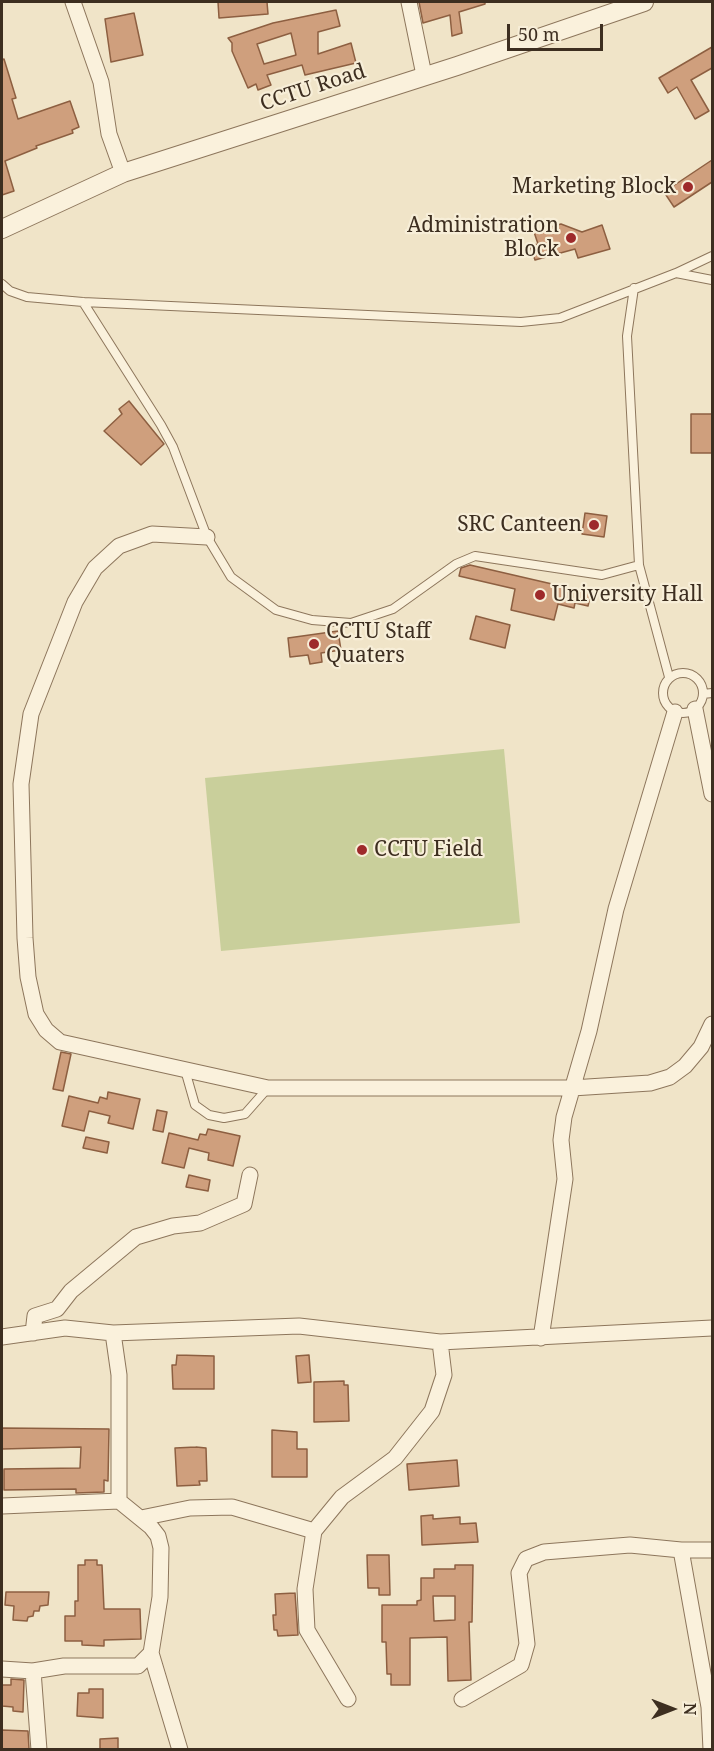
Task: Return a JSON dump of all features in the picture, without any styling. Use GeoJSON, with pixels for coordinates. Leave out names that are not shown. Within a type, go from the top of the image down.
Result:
{"type":"FeatureCollection","features":[{"type":"Feature","properties":{"kind":"street"},"geometry":{"type":"LineString","coordinates":[[73,2],[101,82],[109,134],[123,173]]}},
{"type":"Feature","properties":{"kind":"street"},"geometry":{"type":"LineString","coordinates":[[409,2],[424,75]]}},
{"type":"Feature","properties":{"kind":"street","name":"CCTU Road"},"geometry":{"type":"LineString","coordinates":[[2,230],[123,173],[644,2]]}},
{"type":"Feature","properties":{"kind":"street"},"geometry":{"type":"LineString","coordinates":[[207,537],[152,534],[118,546],[95,568],[75,602],[31,714],[21,784],[25,938],[28,977],[36,1014],[46,1030],[60,1042],[268,1088],[572,1088],[650,1083],[670,1077],[686,1066],[702,1047],[712,1024]]}},
{"type":"Feature","properties":{"kind":"street"},"geometry":{"type":"LineString","coordinates":[[695,709],[712,794]]}},
{"type":"Feature","properties":{"kind":"street"},"geometry":{"type":"LineString","coordinates":[[541,1338],[565,1179],[561,1140],[572,1088],[589,1031],[616,909],[675,712]]}},
{"type":"Feature","properties":{"kind":"street"},"geometry":{"type":"LineString","coordinates":[[33,1333],[35,1316],[57,1309],[71,1291],[136,1237],[173,1226],[200,1223],[244,1204],[250,1175]]}},
{"type":"Feature","properties":{"kind":"street"},"geometry":{"type":"LineString","coordinates":[[2,1337],[65,1328],[113,1333],[299,1326],[440,1342],[712,1328]]}},
{"type":"Feature","properties":{"kind":"street"},"geometry":{"type":"LineString","coordinates":[[113,1333],[119,1375],[119,1501]]}},
{"type":"Feature","properties":{"kind":"street"},"geometry":{"type":"LineString","coordinates":[[348,1699],[307,1630],[305,1589],[314,1531],[342,1497],[395,1458],[432,1411],[444,1375],[440,1342]]}},
{"type":"Feature","properties":{"kind":"street"},"geometry":{"type":"LineString","coordinates":[[2,1506],[119,1501],[141,1518],[158,1536],[160,1597],[151,1653],[180,1749]]}},
{"type":"Feature","properties":{"kind":"street"},"geometry":{"type":"LineString","coordinates":[[141,1518],[190,1508],[232,1508],[314,1531]]}},
{"type":"Feature","properties":{"kind":"street"},"geometry":{"type":"LineString","coordinates":[[462,1699],[520,1665],[527,1644],[519,1573],[526,1559],[544,1552],[630,1545],[681,1550],[712,1550]]}},
{"type":"Feature","properties":{"kind":"street"},"geometry":{"type":"LineString","coordinates":[[681,1550],[708,1675],[711,1749]]}},
{"type":"Feature","properties":{"kind":"street"},"geometry":{"type":"LineString","coordinates":[[2,1669],[33,1671],[64,1666],[131,1667],[138,1666],[151,1653]]}},
{"type":"Feature","properties":{"kind":"street"},"geometry":{"type":"LineString","coordinates":[[33,1671],[39,1749]]}},
{"type":"Feature","properties":{"kind":"lane"},"geometry":{"type":"LineString","coordinates":[[2,284],[10,291],[27,297],[83,302],[521,322],[560,318],[676,273],[712,256]]}},
{"type":"Feature","properties":{"kind":"lane"},"geometry":{"type":"LineString","coordinates":[[676,273],[712,280]]}},
{"type":"Feature","properties":{"kind":"lane"},"geometry":{"type":"LineString","coordinates":[[634,288],[627,336],[639,565],[669,677]]}},
{"type":"Feature","properties":{"kind":"lane"},"geometry":{"type":"LineString","coordinates":[[83,302],[161,425],[172,447],[207,537],[231,578],[276,610],[312,620],[351,623],[393,609],[456,564],[475,556],[602,575],[639,565]]}},
{"type":"Feature","properties":{"kind":"lane"},"geometry":{"type":"LineString","coordinates":[[684,672],[698,680],[703,694],[695,709],[689,713],[675,712],[669,708],[662,696],[662,689],[669,677],[684,672]]}},
{"type":"Feature","properties":{"kind":"lane"},"geometry":{"type":"LineString","coordinates":[[703,694],[712,693]]}},
{"type":"Feature","properties":{"kind":"lane"},"geometry":{"type":"LineString","coordinates":[[185,1070],[195,1105],[209,1115],[224,1118],[245,1114],[268,1088]]}},
{"type":"Feature","properties":{"kind":"green space","name":"CCTU Field"},"geometry":{"type":"Polygon","coordinates":[[[504,749],[520,923],[221,951],[205,778],[504,749]]]}},
{"type":"Feature","properties":{"kind":"building"},"geometry":{"type":"Polygon","coordinates":[[[218,2],[267,2],[268,14],[219,18],[218,2]]]}},
{"type":"Feature","properties":{"kind":"building"},"geometry":{"type":"Polygon","coordinates":[[[419,2],[485,2],[485,4],[459,12],[462,33],[452,36],[450,15],[423,23],[419,2]]]}},
{"type":"Feature","properties":{"kind":"building"},"geometry":{"type":"Polygon","coordinates":[[[336,10],[340,26],[318,32],[318,54],[351,43],[356,63],[305,75],[302,65],[267,75],[271,85],[258,90],[256,84],[248,88],[232,51],[232,43],[228,38],[273,23],[336,10]],[[291,33],[257,44],[264,64],[296,55],[291,33]]]}},
{"type":"Feature","properties":{"kind":"building"},"geometry":{"type":"Polygon","coordinates":[[[134,13],[143,55],[111,62],[105,19],[134,13]]]}},
{"type":"Feature","properties":{"kind":"building"},"geometry":{"type":"Polygon","coordinates":[[[712,47],[712,68],[691,80],[709,111],[695,119],[677,87],[668,93],[659,78],[712,47]]]}},
{"type":"Feature","properties":{"kind":"building"},"geometry":{"type":"Polygon","coordinates":[[[4,59],[16,98],[12,99],[18,119],[70,101],[79,127],[72,130],[73,133],[36,146],[37,148],[5,161],[14,191],[2,195],[2,60],[4,59]]]}},
{"type":"Feature","properties":{"kind":"building","name":"Marketing Block"},"geometry":{"type":"Polygon","coordinates":[[[712,160],[712,182],[674,207],[664,192],[712,160]]]}},
{"type":"Feature","properties":{"kind":"building","name":"Administration Block"},"geometry":{"type":"Polygon","coordinates":[[[561,224],[582,232],[602,225],[610,249],[578,258],[575,249],[535,260],[530,246],[538,244],[534,232],[561,224]]]}},
{"type":"Feature","properties":{"kind":"building"},"geometry":{"type":"Polygon","coordinates":[[[129,401],[164,444],[141,465],[104,431],[122,414],[119,409],[129,401]]]}},
{"type":"Feature","properties":{"kind":"building"},"geometry":{"type":"Polygon","coordinates":[[[691,414],[712,414],[712,453],[691,453],[691,414]]]}},
{"type":"Feature","properties":{"kind":"building","name":"SRC Canteen"},"geometry":{"type":"Polygon","coordinates":[[[585,513],[607,516],[604,537],[582,534],[585,513]]]}},
{"type":"Feature","properties":{"kind":"building"},"geometry":{"type":"Polygon","coordinates":[[[470,565],[591,593],[588,606],[575,603],[574,608],[558,604],[554,620],[511,610],[515,589],[459,576],[461,568],[470,565]]]}},
{"type":"Feature","properties":{"kind":"building"},"geometry":{"type":"Polygon","coordinates":[[[476,616],[510,625],[505,648],[470,639],[476,616]]]}},
{"type":"Feature","properties":{"kind":"building","name":"CCTU Staff Quaters"},"geometry":{"type":"Polygon","coordinates":[[[338,631],[341,650],[321,653],[322,662],[310,664],[308,655],[290,657],[288,638],[338,631]]]}},
{"type":"Feature","properties":{"kind":"building"},"geometry":{"type":"Polygon","coordinates":[[[61,1052],[71,1054],[63,1091],[53,1089],[61,1052]]]}},
{"type":"Feature","properties":{"kind":"building"},"geometry":{"type":"Polygon","coordinates":[[[108,1092],[140,1099],[133,1129],[108,1123],[110,1116],[89,1111],[84,1131],[62,1126],[69,1096],[98,1103],[100,1097],[107,1099],[108,1092]]]}},
{"type":"Feature","properties":{"kind":"building"},"geometry":{"type":"Polygon","coordinates":[[[157,1110],[167,1112],[163,1132],[153,1130],[157,1110]]]}},
{"type":"Feature","properties":{"kind":"building"},"geometry":{"type":"Polygon","coordinates":[[[208,1129],[240,1136],[233,1166],[208,1160],[209,1153],[189,1148],[184,1168],[162,1163],[169,1133],[198,1140],[200,1134],[206,1135],[208,1129]]]}},
{"type":"Feature","properties":{"kind":"building"},"geometry":{"type":"Polygon","coordinates":[[[86,1137],[109,1142],[107,1153],[83,1148],[86,1137]]]}},
{"type":"Feature","properties":{"kind":"building"},"geometry":{"type":"Polygon","coordinates":[[[189,1175],[210,1180],[208,1191],[186,1187],[189,1175]]]}},
{"type":"Feature","properties":{"kind":"building"},"geometry":{"type":"Polygon","coordinates":[[[177,1355],[214,1356],[214,1389],[173,1389],[172,1365],[176,1365],[177,1355]]]}},
{"type":"Feature","properties":{"kind":"building"},"geometry":{"type":"Polygon","coordinates":[[[309,1355],[311,1382],[298,1383],[296,1356],[309,1355]]]}},
{"type":"Feature","properties":{"kind":"building"},"geometry":{"type":"Polygon","coordinates":[[[344,1381],[344,1385],[348,1385],[349,1421],[314,1422],[314,1382],[344,1381]]]}},
{"type":"Feature","properties":{"kind":"building"},"geometry":{"type":"Polygon","coordinates":[[[2,1428],[109,1429],[108,1481],[104,1480],[104,1492],[76,1493],[76,1489],[4,1490],[4,1469],[80,1468],[81,1447],[2,1449],[2,1428]]]}},
{"type":"Feature","properties":{"kind":"building"},"geometry":{"type":"Polygon","coordinates":[[[272,1430],[297,1432],[297,1449],[307,1449],[307,1477],[272,1477],[272,1430]]]}},
{"type":"Feature","properties":{"kind":"building"},"geometry":{"type":"Polygon","coordinates":[[[175,1448],[206,1448],[207,1481],[199,1481],[200,1485],[177,1486],[175,1448]]]}},
{"type":"Feature","properties":{"kind":"building"},"geometry":{"type":"Polygon","coordinates":[[[457,1460],[459,1486],[409,1490],[407,1464],[457,1460]]]}},
{"type":"Feature","properties":{"kind":"building"},"geometry":{"type":"Polygon","coordinates":[[[433,1515],[433,1519],[460,1517],[460,1524],[476,1523],[478,1542],[422,1545],[421,1516],[433,1515]]]}},
{"type":"Feature","properties":{"kind":"building"},"geometry":{"type":"Polygon","coordinates":[[[367,1555],[389,1555],[390,1595],[379,1595],[379,1588],[368,1588],[367,1555]]]}},
{"type":"Feature","properties":{"kind":"building"},"geometry":{"type":"Polygon","coordinates":[[[85,1560],[97,1560],[97,1565],[102,1565],[104,1609],[140,1609],[141,1639],[104,1640],[104,1646],[82,1645],[82,1641],[65,1641],[65,1616],[75,1616],[75,1601],[78,1601],[78,1565],[85,1565],[85,1560]]]}},
{"type":"Feature","properties":{"kind":"building"},"geometry":{"type":"Polygon","coordinates":[[[455,1565],[473,1565],[472,1622],[469,1622],[471,1680],[448,1681],[447,1637],[410,1638],[410,1685],[391,1685],[391,1674],[387,1674],[386,1642],[382,1642],[382,1605],[417,1605],[417,1601],[421,1600],[421,1578],[434,1578],[434,1569],[455,1569],[455,1565]],[[433,1596],[434,1621],[455,1620],[455,1596],[433,1596]]]}},
{"type":"Feature","properties":{"kind":"building"},"geometry":{"type":"Polygon","coordinates":[[[6,1592],[49,1592],[48,1605],[40,1606],[39,1611],[34,1611],[33,1616],[28,1617],[27,1621],[13,1620],[14,1606],[5,1605],[6,1592]]]}},
{"type":"Feature","properties":{"kind":"building"},"geometry":{"type":"Polygon","coordinates":[[[295,1593],[298,1635],[278,1636],[277,1630],[274,1630],[275,1594],[295,1593]]]}},
{"type":"Feature","properties":{"kind":"building"},"geometry":{"type":"Polygon","coordinates":[[[11,1679],[24,1680],[23,1712],[13,1711],[13,1707],[2,1706],[2,1685],[11,1685],[11,1679]]]}},
{"type":"Feature","properties":{"kind":"building"},"geometry":{"type":"Polygon","coordinates":[[[89,1689],[103,1689],[103,1718],[77,1716],[78,1693],[89,1693],[89,1689]]]}},
{"type":"Feature","properties":{"kind":"building"},"geometry":{"type":"Polygon","coordinates":[[[2,1730],[28,1731],[29,1749],[2,1749],[2,1730]]]}},
{"type":"Feature","properties":{"kind":"building"},"geometry":{"type":"Polygon","coordinates":[[[118,1738],[118,1749],[100,1749],[100,1739],[118,1738]]]}},
{"type":"Feature","properties":{"kind":"place","name":"Marketing Block"},"geometry":{"type":"Point","coordinates":[688,187]}},
{"type":"Feature","properties":{"kind":"place","name":"Administration Block"},"geometry":{"type":"Point","coordinates":[571,238]}},
{"type":"Feature","properties":{"kind":"place","name":"SRC Canteen"},"geometry":{"type":"Point","coordinates":[594,525]}},
{"type":"Feature","properties":{"kind":"place","name":"University Hall"},"geometry":{"type":"Point","coordinates":[540,595]}},
{"type":"Feature","properties":{"kind":"place","name":"CCTU Staff Quaters"},"geometry":{"type":"Point","coordinates":[314,644]}},
{"type":"Feature","properties":{"kind":"place","name":"CCTU Field"},"geometry":{"type":"Point","coordinates":[362,850]}}]}
